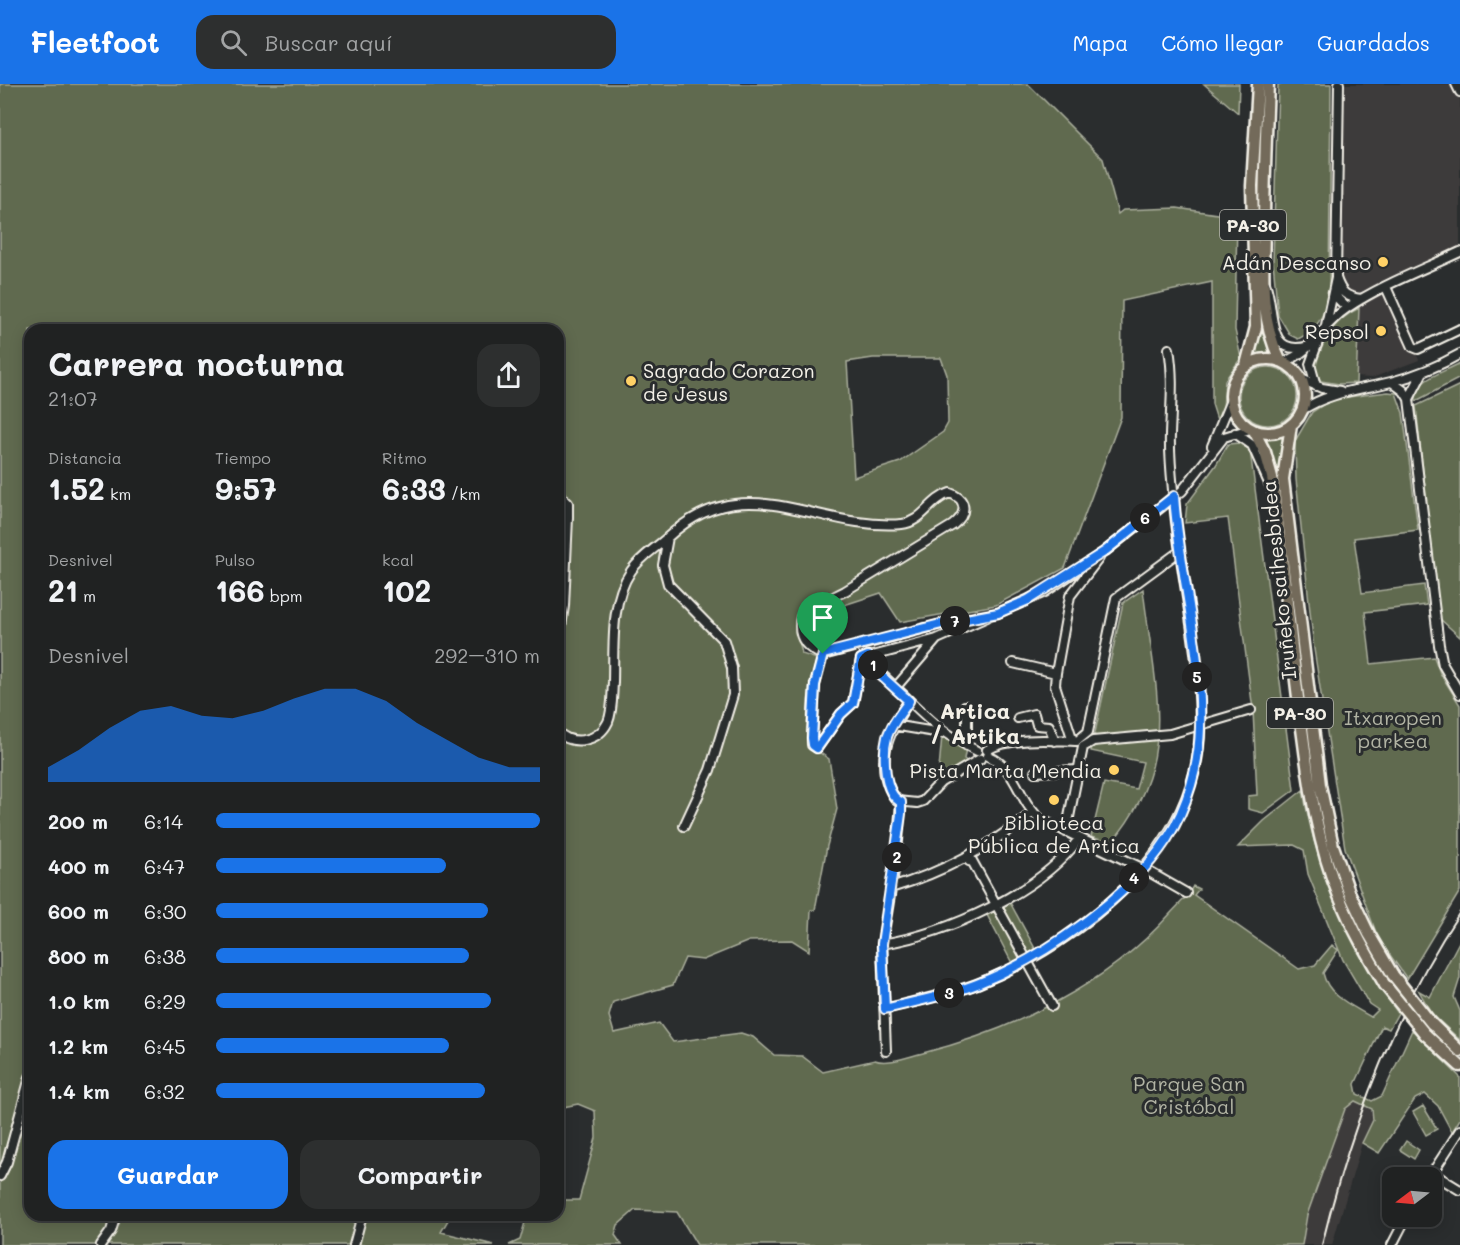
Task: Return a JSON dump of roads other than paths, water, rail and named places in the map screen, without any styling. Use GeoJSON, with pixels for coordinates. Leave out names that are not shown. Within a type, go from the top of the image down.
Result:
{"type":"FeatureCollection","features":[{"type":"Feature","properties":{"kind":"highway","name":"PA-30"},"geometry":{"type":"LineString","coordinates":[[1252,430],[1237,416],[1231,400],[1234,381],[1245,365],[1256,327],[1252,186],[1258,84]]}},
{"type":"Feature","properties":{"kind":"highway","name":"PA-30"},"geometry":{"type":"LineString","coordinates":[[1268,84],[1264,177],[1264,281],[1267,322],[1271,341],[1282,361],[1301,379]]}},
{"type":"Feature","properties":{"kind":"highway"},"geometry":{"type":"LineString","coordinates":[[1245,365],[1268,359],[1282,361]]}},
{"type":"Feature","properties":{"kind":"highway"},"geometry":{"type":"LineString","coordinates":[[1301,379],[1304,400],[1302,410]]}},
{"type":"Feature","properties":{"kind":"highway","name":"PA-30"},"geometry":{"type":"LineString","coordinates":[[1291,425],[1302,410]]}},
{"type":"Feature","properties":{"kind":"highway"},"geometry":{"type":"LineString","coordinates":[[1252,430],[1267,434],[1291,425]]}},
{"type":"Feature","properties":{"kind":"highway","name":"Iruñeko saihesbidea"},"geometry":{"type":"LineString","coordinates":[[1291,425],[1283,479],[1320,785],[1333,846],[1349,892],[1369,934],[1393,975],[1432,1024],[1460,1051]]}},
{"type":"Feature","properties":{"kind":"highway","name":"Iruñeko saihesbidea"},"geometry":{"type":"LineString","coordinates":[[1252,430],[1265,452],[1274,492],[1292,660],[1310,787],[1323,849],[1338,896],[1359,941],[1385,985],[1425,1034],[1460,1066]]}},
{"type":"Feature","properties":{"kind":"street"},"geometry":{"type":"LineString","coordinates":[[1326,324],[1336,278],[1339,84]]}},
{"type":"Feature","properties":{"kind":"street"},"geometry":{"type":"LineString","coordinates":[[1456,84],[1460,92]]}},
{"type":"Feature","properties":{"kind":"street"},"geometry":{"type":"LineString","coordinates":[[1282,361],[1301,356],[1326,324],[1361,299],[1459,256]]}},
{"type":"Feature","properties":{"kind":"street"},"geometry":{"type":"LineString","coordinates":[[1336,278],[1342,292],[1348,297],[1361,299]]}},
{"type":"Feature","properties":{"kind":"street"},"geometry":{"type":"LineString","coordinates":[[1264,281],[1269,293],[1274,331],[1281,344],[1294,350],[1310,346]]}},
{"type":"Feature","properties":{"kind":"street"},"geometry":{"type":"LineString","coordinates":[[1386,287],[1413,347],[1418,349],[1460,329]]}},
{"type":"Feature","properties":{"kind":"street"},"geometry":{"type":"LineString","coordinates":[[1334,289],[1338,299],[1347,308]]}},
{"type":"Feature","properties":{"kind":"street"},"geometry":{"type":"LineString","coordinates":[[1316,386],[1310,364],[1315,348],[1338,314]]}},
{"type":"Feature","properties":{"kind":"street"},"geometry":{"type":"LineString","coordinates":[[885,1009],[954,992],[1026,961],[1100,910],[1144,869],[1168,837],[1188,796],[1199,749],[1200,725],[1198,680],[1174,496],[1171,458],[1173,394],[1170,349]]}},
{"type":"Feature","properties":{"kind":"street"},"geometry":{"type":"LineString","coordinates":[[1302,410],[1342,391],[1392,382],[1423,372],[1460,354]]}},
{"type":"Feature","properties":{"kind":"street"},"geometry":{"type":"LineString","coordinates":[[1409,399],[1423,372]]}},
{"type":"Feature","properties":{"kind":"street"},"geometry":{"type":"LineString","coordinates":[[1301,379],[1316,386],[1342,391]]}},
{"type":"Feature","properties":{"kind":"street"},"geometry":{"type":"LineString","coordinates":[[1392,382],[1409,399],[1439,645],[1443,665],[1460,694]]}},
{"type":"Feature","properties":{"kind":"street"},"geometry":{"type":"LineString","coordinates":[[1202,466],[1223,424],[1231,400]]}},
{"type":"Feature","properties":{"kind":"street"},"geometry":{"type":"LineString","coordinates":[[823,654],[815,685],[812,738],[813,745],[817,748],[841,714],[853,703],[861,659],[938,639],[1045,592],[1104,552],[1190,483],[1220,441],[1235,432],[1252,430]]}},
{"type":"Feature","properties":{"kind":"street","name":"Iruñeko saihesbidea"},"geometry":{"type":"LineString","coordinates":[[1235,432],[1252,445],[1267,483],[1274,492]]}},
{"type":"Feature","properties":{"kind":"street"},"geometry":{"type":"LineString","coordinates":[[564,735],[575,740],[587,740],[598,734],[608,722],[612,703],[619,598],[631,571],[653,547],[668,537],[673,530],[700,514],[751,502],[789,507],[855,522],[894,524],[914,521],[940,496],[950,493],[962,500],[964,512],[953,525],[845,591],[809,609],[801,617],[801,636],[806,645],[823,654],[945,623],[991,615]]}},
{"type":"Feature","properties":{"kind":"street"},"geometry":{"type":"LineString","coordinates":[[564,499],[568,503],[568,517],[564,606]]}},
{"type":"Feature","properties":{"kind":"street"},"geometry":{"type":"LineString","coordinates":[[668,537],[663,565],[668,584],[676,595],[708,622],[724,641],[732,668],[734,695],[710,770],[684,826]]}},
{"type":"Feature","properties":{"kind":"street"},"geometry":{"type":"LineString","coordinates":[[909,701],[888,735],[884,753],[891,793],[901,802],[923,801],[941,782],[978,755],[988,753],[993,747],[1028,741],[1073,741],[1083,738],[1088,732],[1116,597],[1180,551]]}},
{"type":"Feature","properties":{"kind":"street"},"geometry":{"type":"LineString","coordinates":[[1073,741],[1055,685],[1056,672],[1070,596],[1104,552]]}},
{"type":"Feature","properties":{"kind":"street"},"geometry":{"type":"LineString","coordinates":[[896,687],[938,639]]}},
{"type":"Feature","properties":{"kind":"street"},"geometry":{"type":"LineString","coordinates":[[868,656],[877,672],[896,687],[943,733],[978,755]]}},
{"type":"Feature","properties":{"kind":"street"},"geometry":{"type":"LineString","coordinates":[[1013,663],[1056,672]]}},
{"type":"Feature","properties":{"kind":"street"},"geometry":{"type":"LineString","coordinates":[[964,706],[968,717],[967,746]]}},
{"type":"Feature","properties":{"kind":"street"},"geometry":{"type":"LineString","coordinates":[[1066,832],[1083,747],[1093,741],[1170,734],[1251,710]]}},
{"type":"Feature","properties":{"kind":"street"},"geometry":{"type":"LineString","coordinates":[[1018,718],[1034,714],[1037,725],[1049,726],[1054,741]]}},
{"type":"Feature","properties":{"kind":"street"},"geometry":{"type":"LineString","coordinates":[[893,725],[943,733]]}},
{"type":"Feature","properties":{"kind":"street"},"geometry":{"type":"LineString","coordinates":[[988,753],[1006,767],[1032,813],[1144,869],[1186,893]]}},
{"type":"Feature","properties":{"kind":"street"},"geometry":{"type":"LineString","coordinates":[[1035,772],[1078,770]]}},
{"type":"Feature","properties":{"kind":"street"},"geometry":{"type":"LineString","coordinates":[[886,1051],[882,944],[897,853],[901,802]]}},
{"type":"Feature","properties":{"kind":"street"},"geometry":{"type":"LineString","coordinates":[[891,888],[931,876],[967,858],[1032,813]]}},
{"type":"Feature","properties":{"kind":"street"},"geometry":{"type":"LineString","coordinates":[[882,944],[928,934],[995,903],[1053,868],[1079,838]]}},
{"type":"Feature","properties":{"kind":"street"},"geometry":{"type":"LineString","coordinates":[[967,858],[969,861],[972,859],[1052,1006]]}},
{"type":"Feature","properties":{"kind":"street"},"geometry":{"type":"LineString","coordinates":[[0,1176],[7,1162],[24,1099]]}},
{"type":"Feature","properties":{"kind":"street"},"geometry":{"type":"LineString","coordinates":[[1436,1167],[1460,1130]]}},
{"type":"Feature","properties":{"kind":"street"},"geometry":{"type":"LineString","coordinates":[[1442,1181],[1460,1190]]}},
{"type":"Feature","properties":{"kind":"street"},"geometry":{"type":"LineString","coordinates":[[101,1245],[111,1231],[114,1221]]}},
{"type":"Feature","properties":{"kind":"street"},"geometry":{"type":"LineString","coordinates":[[354,1245],[360,1221]]}},
{"type":"Feature","properties":{"kind":"street"},"geometry":{"type":"LineString","coordinates":[[1392,1245],[1401,1227]]}},
{"type":"Feature","properties":{"kind":"railway"},"geometry":{"type":"LineString","coordinates":[[1322,1245],[1346,1158],[1377,1072],[1415,990],[1460,912]]}},
{"type":"Feature","properties":{"kind":"place","name":"Adán Descanso"},"geometry":{"type":"Point","coordinates":[1383,262]}},
{"type":"Feature","properties":{"kind":"place","name":"Repsol"},"geometry":{"type":"Point","coordinates":[1381,331]}},
{"type":"Feature","properties":{"kind":"place","name":"Sagrado Corazon de Jesus"},"geometry":{"type":"Point","coordinates":[631,381]}},
{"type":"Feature","properties":{"kind":"place","name":"Pista Marta Mendia"},"geometry":{"type":"Point","coordinates":[1114,770]}},
{"type":"Feature","properties":{"kind":"place","name":"Biblioteca Pública de Artica"},"geometry":{"type":"Point","coordinates":[1054,800]}},
{"type":"Feature","properties":{"kind":"district","name":"Artica / Artika"},"geometry":{"type":"Point","coordinates":[975,722]}},
{"type":"Feature","properties":{"kind":"park label","name":"Itxaropen parkea"},"geometry":{"type":"Point","coordinates":[1393,728]}},
{"type":"Feature","properties":{"kind":"park label","name":"Parque San Cristóbal"},"geometry":{"type":"Point","coordinates":[1189,1094]}}]}
